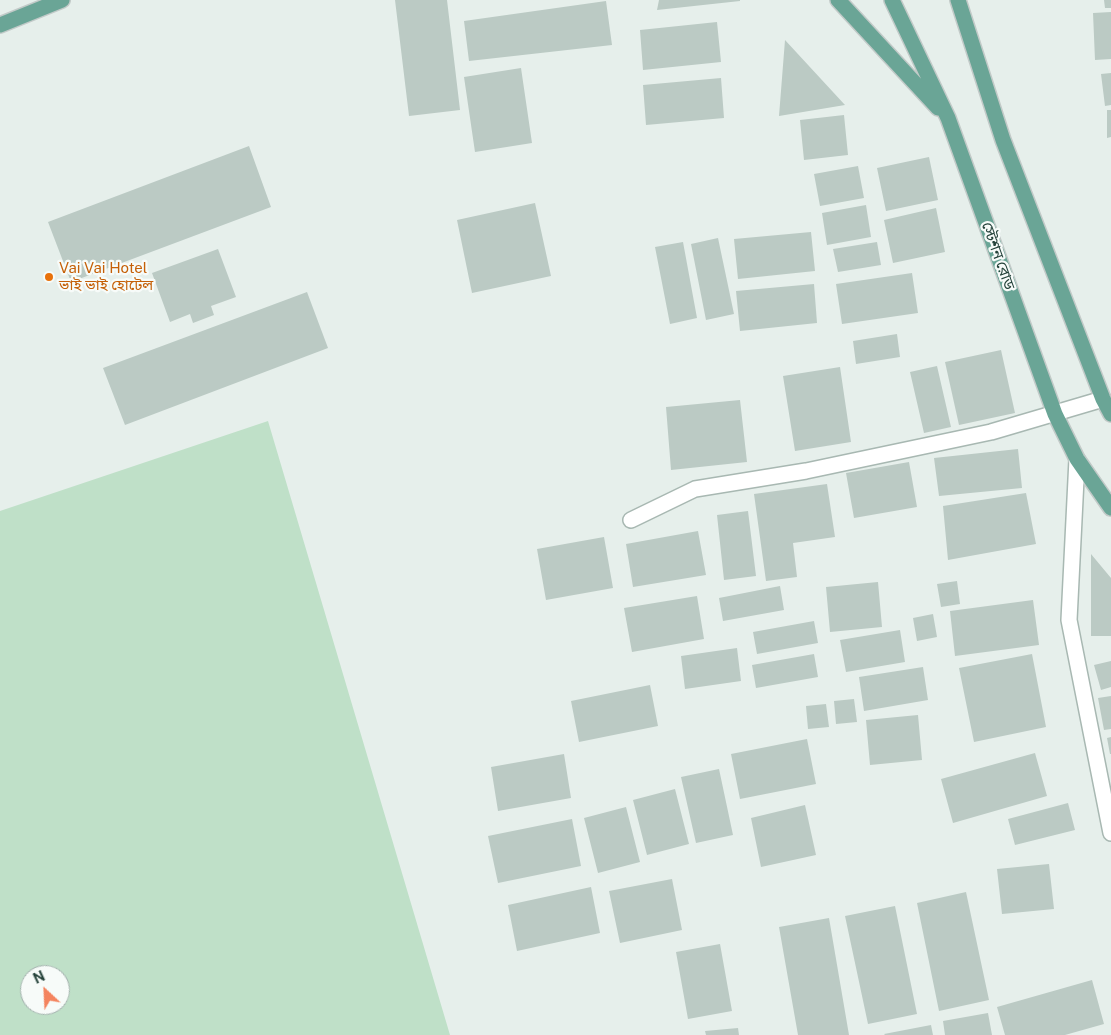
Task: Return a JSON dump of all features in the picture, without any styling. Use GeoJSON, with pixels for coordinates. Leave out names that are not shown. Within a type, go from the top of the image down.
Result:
{"type":"FeatureCollection","features":[{"type":"Feature","properties":{"kind":"main road"},"geometry":{"type":"LineString","coordinates":[[0,26],[62,0]]}},
{"type":"Feature","properties":{"kind":"main road"},"geometry":{"type":"LineString","coordinates":[[838,0],[948,118]]}},
{"type":"Feature","properties":{"kind":"main road","name":"স্টেশন রোড"},"geometry":{"type":"LineString","coordinates":[[892,0],[948,118],[1055,414],[1076,459],[1111,508]]}},
{"type":"Feature","properties":{"kind":"main road"},"geometry":{"type":"LineString","coordinates":[[958,0],[1003,140],[1103,399],[1111,414]]}},
{"type":"Feature","properties":{"kind":"street"},"geometry":{"type":"LineString","coordinates":[[631,520],[695,489],[816,469],[991,432],[1103,399]]}},
{"type":"Feature","properties":{"kind":"street"},"geometry":{"type":"LineString","coordinates":[[1076,459],[1069,620],[1111,833]]}},
{"type":"Feature","properties":{"kind":"green space"},"geometry":{"type":"Polygon","coordinates":[[[268,421],[450,1035],[0,1035],[0,511],[268,421]]]}},
{"type":"Feature","properties":{"kind":"building"},"geometry":{"type":"Polygon","coordinates":[[[395,0],[447,0],[460,110],[409,116],[395,0]]]}},
{"type":"Feature","properties":{"kind":"building"},"geometry":{"type":"Polygon","coordinates":[[[659,0],[740,0],[740,1],[657,10],[659,0]]]}},
{"type":"Feature","properties":{"kind":"building"},"geometry":{"type":"Polygon","coordinates":[[[1104,0],[1111,0],[1111,8],[1105,8],[1104,0]]]}},
{"type":"Feature","properties":{"kind":"building"},"geometry":{"type":"Polygon","coordinates":[[[606,1],[612,45],[469,61],[464,21],[606,1]]]}},
{"type":"Feature","properties":{"kind":"building"},"geometry":{"type":"Polygon","coordinates":[[[1111,12],[1111,59],[1095,60],[1093,13],[1111,12]]]}},
{"type":"Feature","properties":{"kind":"building"},"geometry":{"type":"Polygon","coordinates":[[[717,22],[721,62],[643,70],[640,30],[717,22]]]}},
{"type":"Feature","properties":{"kind":"building"},"geometry":{"type":"Polygon","coordinates":[[[785,40],[845,105],[779,116],[785,40]]]}},
{"type":"Feature","properties":{"kind":"building"},"geometry":{"type":"Polygon","coordinates":[[[521,68],[532,143],[475,152],[464,77],[521,68]]]}},
{"type":"Feature","properties":{"kind":"building"},"geometry":{"type":"Polygon","coordinates":[[[1111,73],[1111,105],[1105,106],[1101,74],[1111,73]]]}},
{"type":"Feature","properties":{"kind":"building"},"geometry":{"type":"Polygon","coordinates":[[[721,78],[724,118],[646,125],[643,85],[721,78]]]}},
{"type":"Feature","properties":{"kind":"building"},"geometry":{"type":"Polygon","coordinates":[[[1107,110],[1111,110],[1111,137],[1107,138],[1107,110]]]}},
{"type":"Feature","properties":{"kind":"building"},"geometry":{"type":"Polygon","coordinates":[[[844,115],[848,155],[804,160],[800,120],[844,115]]]}},
{"type":"Feature","properties":{"kind":"building"},"geometry":{"type":"Polygon","coordinates":[[[249,146],[271,207],[71,282],[48,222],[249,146]]]}},
{"type":"Feature","properties":{"kind":"building"},"geometry":{"type":"Polygon","coordinates":[[[929,157],[938,200],[886,211],[877,168],[929,157]]]}},
{"type":"Feature","properties":{"kind":"building"},"geometry":{"type":"Polygon","coordinates":[[[858,166],[864,198],[820,206],[814,174],[858,166]]]}},
{"type":"Feature","properties":{"kind":"building"},"geometry":{"type":"Polygon","coordinates":[[[535,203],[551,276],[472,293],[457,220],[535,203]]]}},
{"type":"Feature","properties":{"kind":"building"},"geometry":{"type":"Polygon","coordinates":[[[866,205],[871,237],[827,245],[822,213],[866,205]]]}},
{"type":"Feature","properties":{"kind":"building"},"geometry":{"type":"Polygon","coordinates":[[[936,208],[945,252],[893,263],[884,220],[936,208]]]}},
{"type":"Feature","properties":{"kind":"building"},"geometry":{"type":"Polygon","coordinates":[[[811,232],[815,271],[738,279],[734,239],[811,232]]]}},
{"type":"Feature","properties":{"kind":"building"},"geometry":{"type":"Polygon","coordinates":[[[718,238],[734,314],[706,320],[691,244],[718,238]]]}},
{"type":"Feature","properties":{"kind":"building"},"geometry":{"type":"Polygon","coordinates":[[[683,242],[697,318],[670,324],[655,247],[683,242]]]}},
{"type":"Feature","properties":{"kind":"building"},"geometry":{"type":"Polygon","coordinates":[[[877,242],[881,265],[838,272],[833,249],[877,242]]]}},
{"type":"Feature","properties":{"kind":"building"},"geometry":{"type":"Polygon","coordinates":[[[218,249],[236,297],[211,306],[214,315],[193,323],[190,314],[170,322],[152,273],[218,249]]]}},
{"type":"Feature","properties":{"kind":"building"},"geometry":{"type":"Polygon","coordinates":[[[912,273],[918,313],[842,324],[836,284],[912,273]]]}},
{"type":"Feature","properties":{"kind":"building"},"geometry":{"type":"Polygon","coordinates":[[[814,284],[817,323],[740,331],[736,291],[814,284]]]}},
{"type":"Feature","properties":{"kind":"building"},"geometry":{"type":"Polygon","coordinates":[[[307,292],[328,348],[125,425],[103,368],[307,292]]]}},
{"type":"Feature","properties":{"kind":"building"},"geometry":{"type":"Polygon","coordinates":[[[897,334],[900,357],[856,364],[853,341],[897,334]]]}},
{"type":"Feature","properties":{"kind":"building"},"geometry":{"type":"Polygon","coordinates":[[[1001,350],[1015,413],[959,425],[945,362],[1001,350]]]}},
{"type":"Feature","properties":{"kind":"building"},"geometry":{"type":"Polygon","coordinates":[[[937,366],[951,427],[924,433],[910,372],[937,366]]]}},
{"type":"Feature","properties":{"kind":"building"},"geometry":{"type":"Polygon","coordinates":[[[840,367],[851,442],[795,451],[783,376],[840,367]]]}},
{"type":"Feature","properties":{"kind":"building"},"geometry":{"type":"Polygon","coordinates":[[[740,400],[747,462],[671,470],[666,407],[740,400]]]}},
{"type":"Feature","properties":{"kind":"building"},"geometry":{"type":"Polygon","coordinates":[[[1018,449],[1022,488],[939,496],[934,458],[1018,449]]]}},
{"type":"Feature","properties":{"kind":"building"},"geometry":{"type":"Polygon","coordinates":[[[909,462],[917,507],[854,518],[846,473],[909,462]]]}},
{"type":"Feature","properties":{"kind":"building"},"geometry":{"type":"Polygon","coordinates":[[[827,484],[835,537],[793,543],[797,577],[766,581],[754,494],[827,484]]]}},
{"type":"Feature","properties":{"kind":"building"},"geometry":{"type":"Polygon","coordinates":[[[1026,493],[1036,544],[948,560],[943,506],[1026,493]]]}},
{"type":"Feature","properties":{"kind":"building"},"geometry":{"type":"Polygon","coordinates":[[[748,511],[756,576],[724,580],[717,515],[748,511]]]}},
{"type":"Feature","properties":{"kind":"building"},"geometry":{"type":"Polygon","coordinates":[[[698,531],[706,575],[633,587],[626,544],[698,531]]]}},
{"type":"Feature","properties":{"kind":"building"},"geometry":{"type":"Polygon","coordinates":[[[604,537],[613,588],[546,600],[537,549],[604,537]]]}},
{"type":"Feature","properties":{"kind":"building"},"geometry":{"type":"Polygon","coordinates":[[[1091,554],[1111,578],[1111,636],[1091,636],[1091,554]]]}},
{"type":"Feature","properties":{"kind":"building"},"geometry":{"type":"Polygon","coordinates":[[[957,581],[960,604],[941,607],[937,584],[957,581]]]}},
{"type":"Feature","properties":{"kind":"building"},"geometry":{"type":"Polygon","coordinates":[[[878,582],[882,627],[830,632],[826,587],[878,582]]]}},
{"type":"Feature","properties":{"kind":"building"},"geometry":{"type":"Polygon","coordinates":[[[780,586],[784,610],[723,621],[719,598],[780,586]]]}},
{"type":"Feature","properties":{"kind":"building"},"geometry":{"type":"Polygon","coordinates":[[[697,596],[704,639],[632,652],[624,608],[697,596]]]}},
{"type":"Feature","properties":{"kind":"building"},"geometry":{"type":"Polygon","coordinates":[[[1033,600],[1039,645],[955,656],[950,611],[1033,600]]]}},
{"type":"Feature","properties":{"kind":"building"},"geometry":{"type":"Polygon","coordinates":[[[933,614],[937,637],[917,641],[913,618],[933,614]]]}},
{"type":"Feature","properties":{"kind":"building"},"geometry":{"type":"Polygon","coordinates":[[[814,621],[818,643],[757,654],[753,632],[814,621]]]}},
{"type":"Feature","properties":{"kind":"building"},"geometry":{"type":"Polygon","coordinates":[[[900,630],[905,662],[846,672],[840,640],[900,630]]]}},
{"type":"Feature","properties":{"kind":"building"},"geometry":{"type":"Polygon","coordinates":[[[737,648],[741,681],[685,689],[681,656],[737,648]]]}},
{"type":"Feature","properties":{"kind":"building"},"geometry":{"type":"Polygon","coordinates":[[[814,654],[818,677],[756,688],[752,665],[814,654]]]}},
{"type":"Feature","properties":{"kind":"building"},"geometry":{"type":"Polygon","coordinates":[[[1032,654],[1046,727],[974,742],[959,668],[1032,654]]]}},
{"type":"Feature","properties":{"kind":"building"},"geometry":{"type":"Polygon","coordinates":[[[1111,661],[1111,687],[1101,690],[1094,665],[1111,661]]]}},
{"type":"Feature","properties":{"kind":"building"},"geometry":{"type":"Polygon","coordinates":[[[923,667],[928,700],[864,711],[859,677],[923,667]]]}},
{"type":"Feature","properties":{"kind":"building"},"geometry":{"type":"Polygon","coordinates":[[[650,685],[658,726],[579,742],[571,701],[650,685]]]}},
{"type":"Feature","properties":{"kind":"building"},"geometry":{"type":"Polygon","coordinates":[[[1111,696],[1111,729],[1104,730],[1098,698],[1111,696]]]}},
{"type":"Feature","properties":{"kind":"building"},"geometry":{"type":"Polygon","coordinates":[[[854,699],[857,722],[836,724],[834,701],[854,699]]]}},
{"type":"Feature","properties":{"kind":"building"},"geometry":{"type":"Polygon","coordinates":[[[826,704],[829,727],[808,729],[806,706],[826,704]]]}},
{"type":"Feature","properties":{"kind":"building"},"geometry":{"type":"Polygon","coordinates":[[[918,715],[922,760],[870,765],[866,720],[918,715]]]}},
{"type":"Feature","properties":{"kind":"building"},"geometry":{"type":"Polygon","coordinates":[[[1111,737],[1111,754],[1110,754],[1107,738],[1111,737]]]}},
{"type":"Feature","properties":{"kind":"building"},"geometry":{"type":"Polygon","coordinates":[[[807,739],[816,784],[740,799],[731,754],[807,739]]]}},
{"type":"Feature","properties":{"kind":"building"},"geometry":{"type":"Polygon","coordinates":[[[1035,753],[1047,796],[953,823],[941,779],[1035,753]]]}},
{"type":"Feature","properties":{"kind":"building"},"geometry":{"type":"Polygon","coordinates":[[[564,754],[571,798],[498,811],[491,767],[564,754]]]}},
{"type":"Feature","properties":{"kind":"building"},"geometry":{"type":"Polygon","coordinates":[[[719,769],[733,835],[696,843],[681,777],[719,769]]]}},
{"type":"Feature","properties":{"kind":"building"},"geometry":{"type":"Polygon","coordinates":[[[675,789],[689,844],[647,855],[633,800],[675,789]]]}},
{"type":"Feature","properties":{"kind":"building"},"geometry":{"type":"Polygon","coordinates":[[[1068,803],[1075,830],[1015,845],[1008,819],[1068,803]]]}},
{"type":"Feature","properties":{"kind":"building"},"geometry":{"type":"Polygon","coordinates":[[[805,805],[816,855],[761,867],[751,818],[805,805]]]}},
{"type":"Feature","properties":{"kind":"building"},"geometry":{"type":"Polygon","coordinates":[[[626,807],[640,862],[598,873],[584,818],[626,807]]]}},
{"type":"Feature","properties":{"kind":"building"},"geometry":{"type":"Polygon","coordinates":[[[572,819],[581,866],[498,883],[488,836],[572,819]]]}},
{"type":"Feature","properties":{"kind":"building"},"geometry":{"type":"Polygon","coordinates":[[[1049,864],[1054,909],[1002,914],[997,869],[1049,864]]]}},
{"type":"Feature","properties":{"kind":"building"},"geometry":{"type":"Polygon","coordinates":[[[672,879],[682,930],[620,943],[609,891],[672,879]]]}},
{"type":"Feature","properties":{"kind":"building"},"geometry":{"type":"Polygon","coordinates":[[[591,887],[600,933],[517,951],[508,905],[591,887]]]}},
{"type":"Feature","properties":{"kind":"building"},"geometry":{"type":"Polygon","coordinates":[[[966,892],[989,1000],[939,1011],[917,903],[966,892]]]}},
{"type":"Feature","properties":{"kind":"building"},"geometry":{"type":"Polygon","coordinates":[[[895,906],[917,1014],[868,1024],[845,916],[895,906]]]}},
{"type":"Feature","properties":{"kind":"building"},"geometry":{"type":"Polygon","coordinates":[[[829,918],[849,1035],[798,1035],[779,927],[829,918]]]}},
{"type":"Feature","properties":{"kind":"building"},"geometry":{"type":"Polygon","coordinates":[[[720,944],[732,1011],[688,1019],[676,952],[720,944]]]}},
{"type":"Feature","properties":{"kind":"building"},"geometry":{"type":"Polygon","coordinates":[[[1092,980],[1104,1024],[1065,1035],[1005,1035],[997,1007],[1092,980]]]}},
{"type":"Feature","properties":{"kind":"building"},"geometry":{"type":"Polygon","coordinates":[[[988,1013],[992,1035],[945,1035],[943,1021],[988,1013]]]}},
{"type":"Feature","properties":{"kind":"building"},"geometry":{"type":"Polygon","coordinates":[[[931,1025],[933,1035],[884,1034],[931,1025]]]}},
{"type":"Feature","properties":{"kind":"building"},"geometry":{"type":"Polygon","coordinates":[[[738,1028],[739,1035],[706,1035],[705,1031],[738,1028]]]}},
{"type":"Feature","properties":{"kind":"place","name":"Vai Vai Hotel ভাই ভাই হোটেল"},"geometry":{"type":"Point","coordinates":[49,277]}}]}
